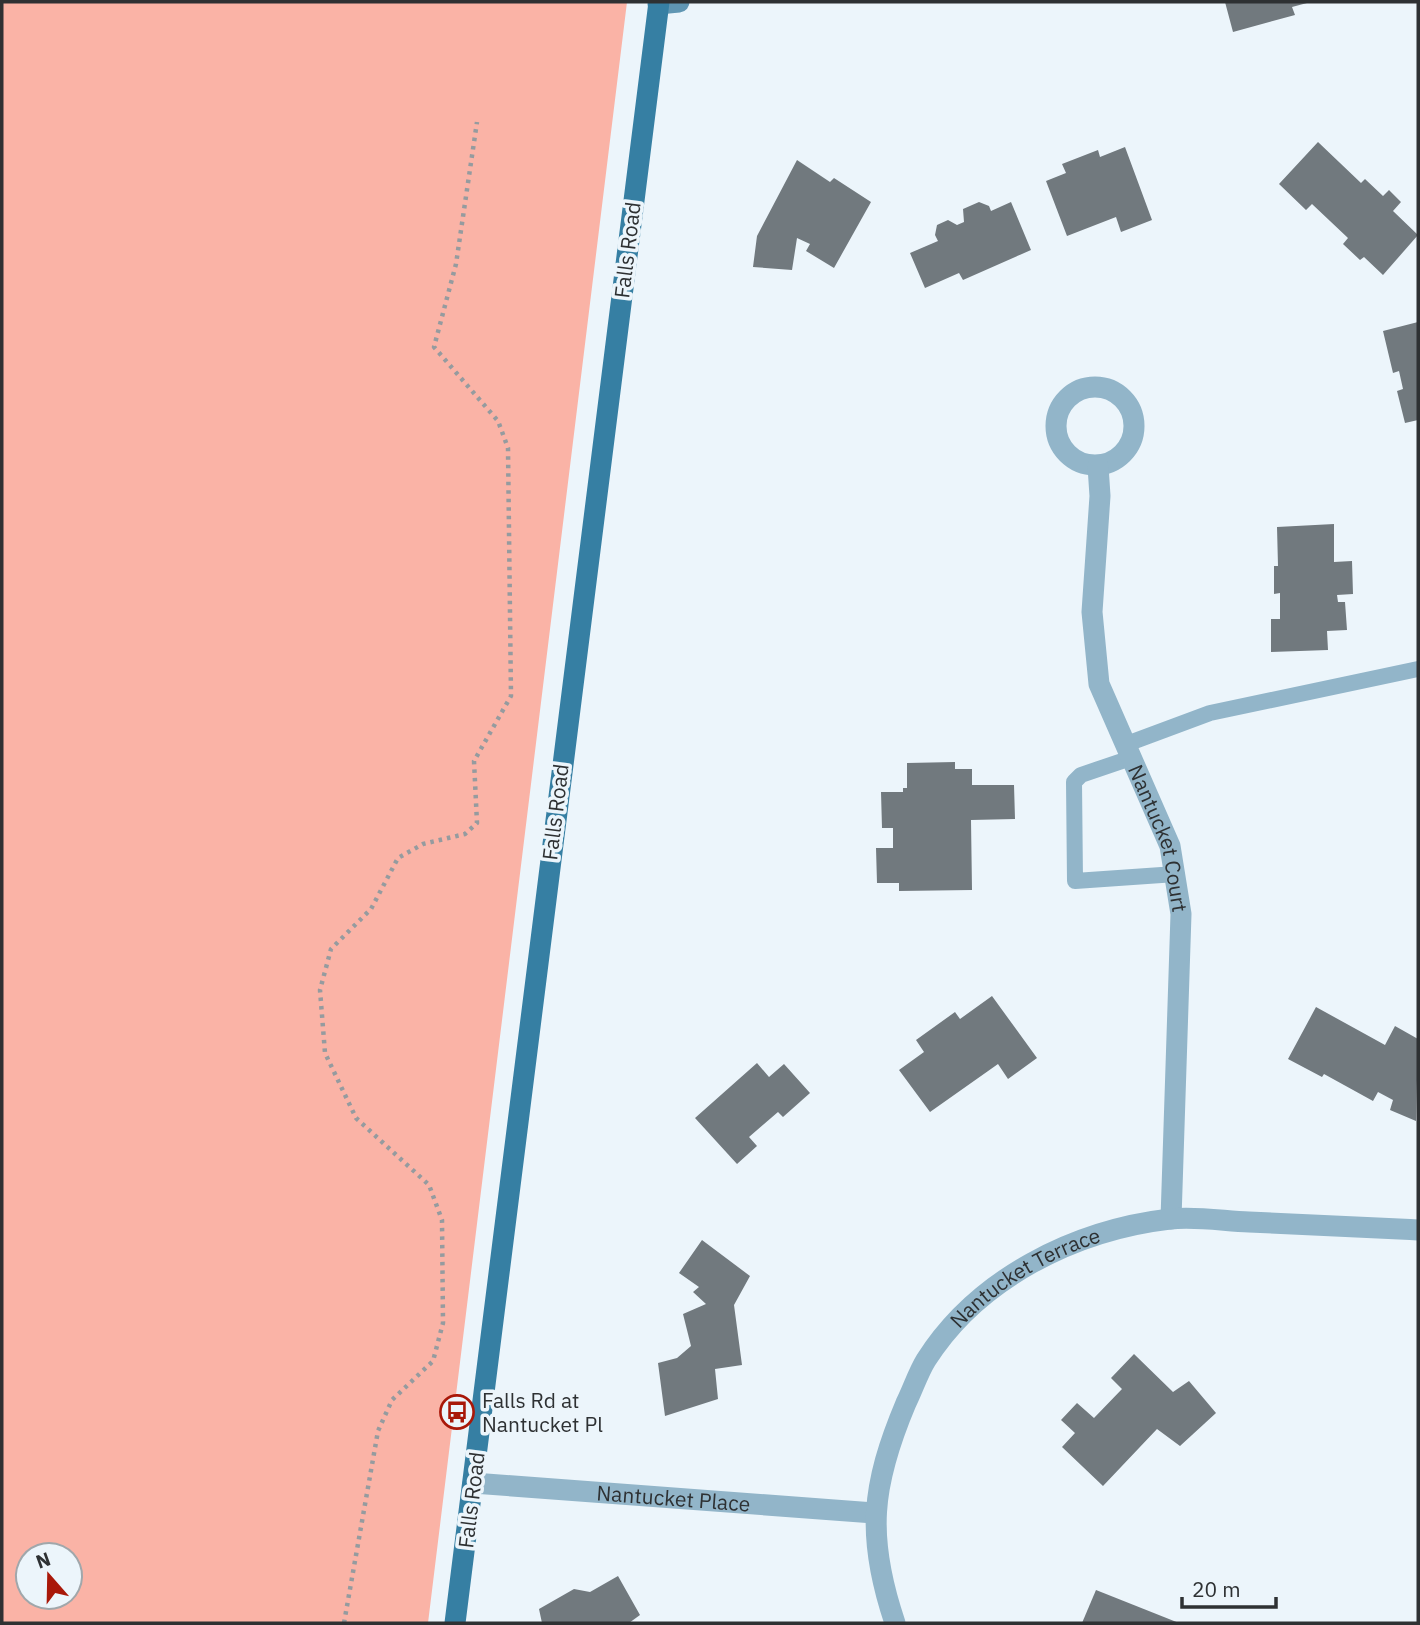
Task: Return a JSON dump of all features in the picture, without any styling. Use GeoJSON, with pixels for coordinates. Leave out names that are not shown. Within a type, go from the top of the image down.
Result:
{"type":"FeatureCollection","features":[{"type":"Feature","properties":{"kind":"main road","name":"Falls Road"},"geometry":{"type":"LineString","coordinates":[[455,1623],[665,3]]}},
{"type":"Feature","properties":{"kind":"street","name":"Nantucket Court"},"geometry":{"type":"LineString","coordinates":[[1098,466],[1100,496],[1093,645],[1099,684],[1170,846],[1181,914],[1171,1219]]}},
{"type":"Feature","properties":{"kind":"street","name":"Nantucket Terrace"},"geometry":{"type":"LineString","coordinates":[[895,1623],[880,1571],[874,1513],[885,1459],[920,1373],[951,1327],[1006,1278],[1052,1252],[1112,1231],[1171,1219],[1418,1230]]}},
{"type":"Feature","properties":{"kind":"street","name":"Nantucket Place"},"geometry":{"type":"LineString","coordinates":[[473,1483],[874,1513]]}},
{"type":"Feature","properties":{"kind":"lane"},"geometry":{"type":"LineString","coordinates":[[1176,874],[1075,881],[1074,782],[1081,775],[1128,751],[1210,713],[1418,670]]}},
{"type":"Feature","properties":{"kind":"path"},"geometry":{"type":"LineString","coordinates":[[344,1623],[378,1431],[392,1400],[433,1361],[443,1323],[442,1220],[429,1185],[356,1118],[325,1053],[320,990],[331,949],[372,909],[398,858],[423,844],[465,834],[477,823],[474,761],[511,696],[508,448],[498,421],[434,347],[456,264],[477,122]]}},
{"type":"Feature","properties":{"kind":"shaded area"},"geometry":{"type":"Polygon","coordinates":[[[2,2],[627,2],[428,1623],[2,1623],[2,2]]]}},
{"type":"Feature","properties":{"kind":"building"},"geometry":{"type":"Polygon","coordinates":[[[1225,2],[1307,3],[1292,7],[1295,15],[1233,32],[1225,2]]]}},
{"type":"Feature","properties":{"kind":"building"},"geometry":{"type":"Polygon","coordinates":[[[1318,142],[1361,183],[1365,179],[1383,196],[1389,190],[1401,202],[1393,211],[1418,235],[1383,275],[1364,257],[1360,260],[1343,244],[1348,238],[1312,204],[1306,210],[1279,184],[1318,142]]]}},
{"type":"Feature","properties":{"kind":"building"},"geometry":{"type":"Polygon","coordinates":[[[1125,147],[1152,220],[1121,232],[1116,217],[1067,236],[1046,181],[1066,173],[1062,164],[1098,150],[1100,157],[1125,147]]]}},
{"type":"Feature","properties":{"kind":"building"},"geometry":{"type":"Polygon","coordinates":[[[797,160],[830,182],[834,178],[871,202],[834,268],[806,251],[810,244],[797,238],[792,270],[753,267],[757,236],[797,160]]]}},
{"type":"Feature","properties":{"kind":"building"},"geometry":{"type":"Polygon","coordinates":[[[979,202],[989,206],[991,211],[1011,202],[1031,250],[963,280],[959,273],[925,288],[910,253],[938,241],[935,235],[937,225],[948,220],[957,225],[964,222],[963,209],[979,202]]]}},
{"type":"Feature","properties":{"kind":"building"},"geometry":{"type":"Polygon","coordinates":[[[1418,322],[1418,420],[1405,423],[1397,391],[1403,389],[1399,371],[1393,373],[1383,331],[1418,322]]]}},
{"type":"Feature","properties":{"kind":"building"},"geometry":{"type":"Polygon","coordinates":[[[1334,524],[1334,562],[1352,561],[1353,594],[1337,595],[1338,602],[1345,602],[1347,630],[1327,631],[1328,650],[1271,652],[1271,619],[1280,619],[1280,593],[1274,594],[1274,566],[1278,566],[1277,527],[1334,524]]]}},
{"type":"Feature","properties":{"kind":"building"},"geometry":{"type":"Polygon","coordinates":[[[955,762],[955,769],[972,769],[972,785],[1014,785],[1015,819],[971,820],[972,890],[899,891],[899,883],[877,883],[876,848],[893,848],[893,828],[882,828],[881,792],[903,792],[903,788],[907,788],[907,763],[955,762]]]}},
{"type":"Feature","properties":{"kind":"building"},"geometry":{"type":"Polygon","coordinates":[[[992,996],[1037,1058],[1008,1079],[998,1064],[930,1112],[899,1070],[924,1052],[916,1040],[955,1012],[960,1019],[992,996]]]}},
{"type":"Feature","properties":{"kind":"building"},"geometry":{"type":"Polygon","coordinates":[[[1316,1007],[1385,1045],[1395,1026],[1418,1039],[1416,1121],[1390,1110],[1393,1100],[1378,1092],[1373,1101],[1324,1074],[1322,1077],[1288,1059],[1316,1007]]]}},
{"type":"Feature","properties":{"kind":"building"},"geometry":{"type":"Polygon","coordinates":[[[757,1063],[769,1077],[784,1064],[810,1093],[783,1117],[778,1112],[749,1137],[757,1146],[737,1164],[695,1118],[757,1063]]]}},
{"type":"Feature","properties":{"kind":"building"},"geometry":{"type":"Polygon","coordinates":[[[702,1240],[750,1276],[734,1305],[742,1365],[715,1369],[718,1399],[665,1416],[658,1363],[677,1358],[691,1346],[683,1314],[706,1304],[693,1292],[699,1287],[679,1273],[702,1240]]]}},
{"type":"Feature","properties":{"kind":"building"},"geometry":{"type":"Polygon","coordinates":[[[1134,1354],[1173,1392],[1189,1381],[1216,1413],[1180,1446],[1157,1429],[1103,1486],[1062,1447],[1075,1433],[1061,1420],[1077,1403],[1094,1418],[1122,1389],[1111,1378],[1134,1354]]]}},
{"type":"Feature","properties":{"kind":"building"},"geometry":{"type":"Polygon","coordinates":[[[618,1576],[640,1615],[629,1623],[542,1623],[539,1609],[574,1589],[590,1592],[618,1576]]]}},
{"type":"Feature","properties":{"kind":"building"},"geometry":{"type":"Polygon","coordinates":[[[1096,1590],[1179,1623],[1082,1623],[1096,1590]]]}},
{"type":"Feature","properties":{"kind":"place","name":"Falls Rd at Nantucket Pl"},"geometry":{"type":"Point","coordinates":[457,1412]}}]}
